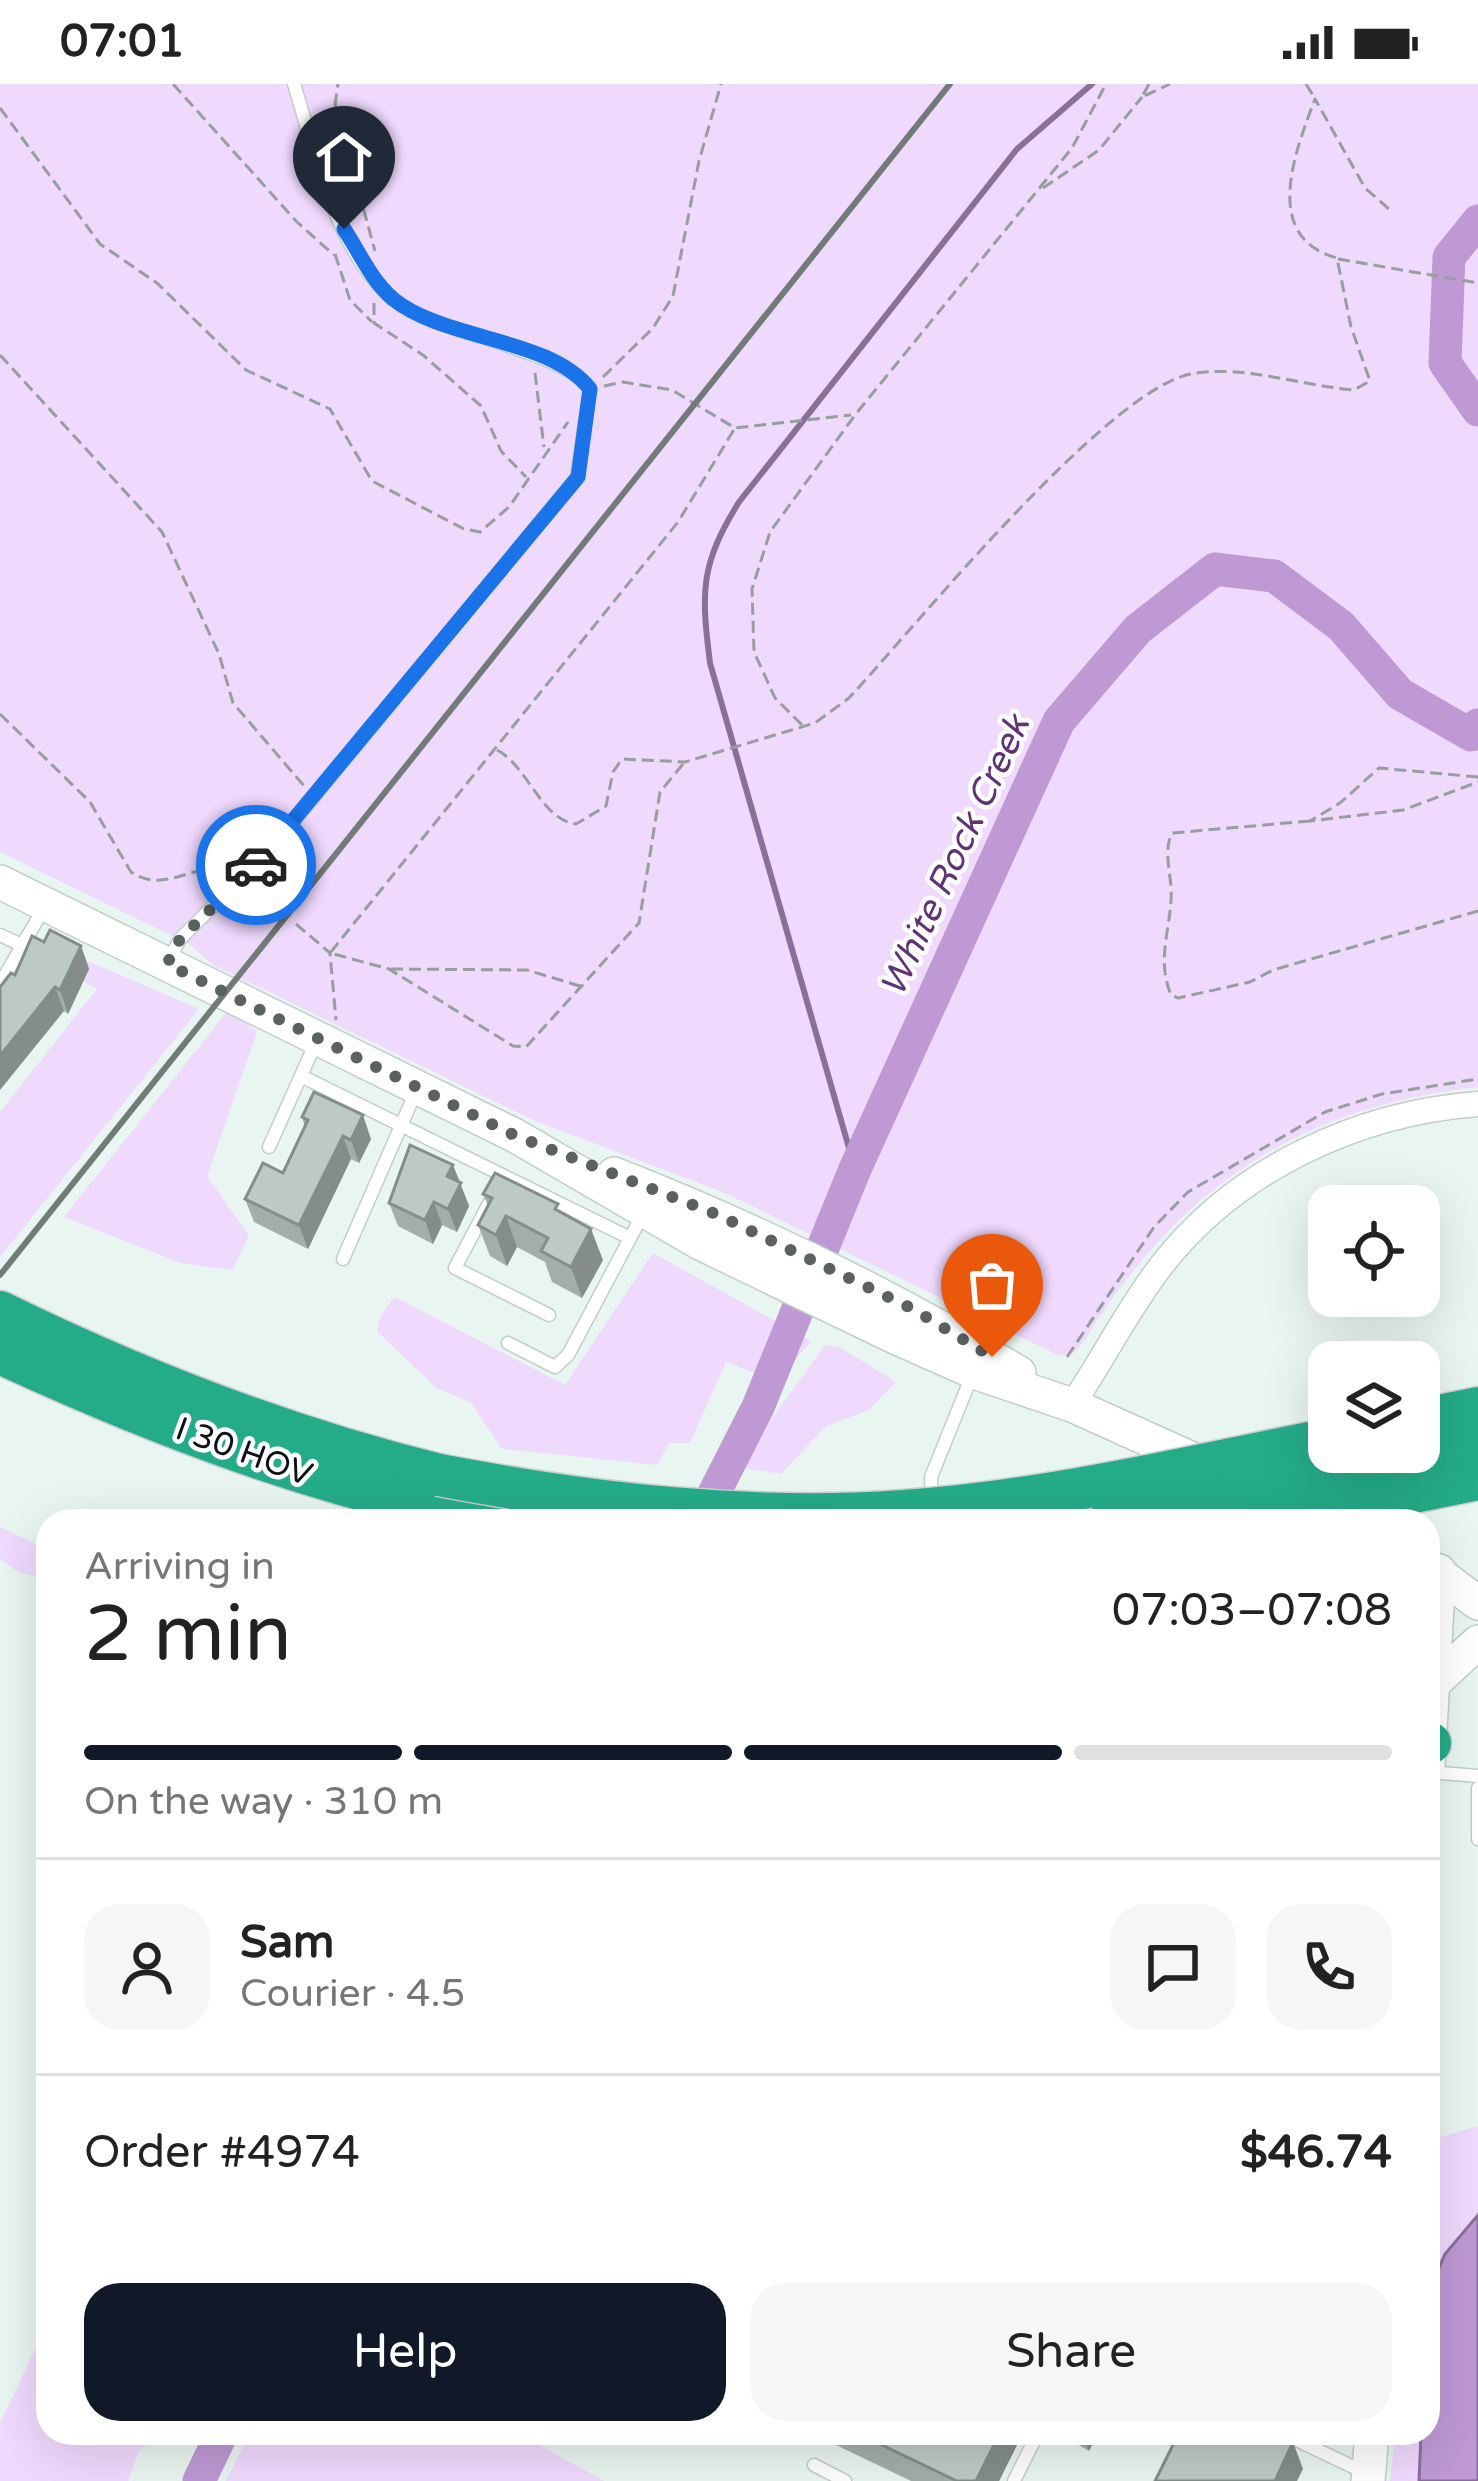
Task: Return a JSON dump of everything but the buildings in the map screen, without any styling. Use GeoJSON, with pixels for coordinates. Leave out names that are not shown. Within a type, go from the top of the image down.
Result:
{"type":"FeatureCollection","features":[{"type":"Feature","properties":{"kind":"highway"},"geometry":{"type":"LineString","coordinates":[[0,1312],[19,1364],[239,1477],[418,1501],[686,1509]]}},
{"type":"Feature","properties":{"kind":"highway"},"geometry":{"type":"LineString","coordinates":[[19,1364],[258,1424],[418,1501],[450,1509]]}},
{"type":"Feature","properties":{"kind":"highway"},"geometry":{"type":"LineString","coordinates":[[1440,1442],[1478,1408]]}},
{"type":"Feature","properties":{"kind":"highway"},"geometry":{"type":"LineString","coordinates":[[879,1509],[1075,1490],[1308,1442]]}},
{"type":"Feature","properties":{"kind":"highway"},"geometry":{"type":"LineString","coordinates":[[1440,1453],[1478,1446]]}},
{"type":"Feature","properties":{"kind":"highway"},"geometry":{"type":"LineString","coordinates":[[1440,1463],[1478,1478]]}},
{"type":"Feature","properties":{"kind":"highway"},"geometry":{"type":"LineString","coordinates":[[1167,1509],[1342,1473]]}},
{"type":"Feature","properties":{"kind":"highway"},"geometry":{"type":"LineString","coordinates":[[1297,1509],[1383,1473]]}},
{"type":"Feature","properties":{"kind":"main road"},"geometry":{"type":"LineString","coordinates":[[0,882],[1072,1405],[1302,1509]]}},
{"type":"Feature","properties":{"kind":"main road"},"geometry":{"type":"LineString","coordinates":[[518,1137],[637,1225],[708,1228]]}},
{"type":"Feature","properties":{"kind":"main road"},"geometry":{"type":"LineString","coordinates":[[905,1324],[974,1372],[1072,1405]]}},
{"type":"Feature","properties":{"kind":"main road"},"geometry":{"type":"LineString","coordinates":[[1440,1568],[1478,1571]]}},
{"type":"Feature","properties":{"kind":"main road"},"geometry":{"type":"LineString","coordinates":[[1440,1574],[1478,1604]]}},
{"type":"Feature","properties":{"kind":"main road"},"geometry":{"type":"LineString","coordinates":[[1440,1677],[1478,1642]]}},
{"type":"Feature","properties":{"kind":"main road"},"geometry":{"type":"LineString","coordinates":[[1368,2478],[1371,2445]]}},
{"type":"Feature","properties":{"kind":"street"},"geometry":{"type":"LineString","coordinates":[[1072,1405],[1159,1268],[1227,1200],[1266,1173],[1359,1127],[1406,1113],[1478,1104]]}},
{"type":"Feature","properties":{"kind":"lane"},"geometry":{"type":"LineString","coordinates":[[167,964],[180,939],[242,879],[314,797],[578,477],[590,389],[570,372],[531,354],[419,314],[375,280],[330,199],[294,84]]}},
{"type":"Feature","properties":{"kind":"lane"},"geometry":{"type":"LineString","coordinates":[[0,985],[26,947],[46,904]]}},
{"type":"Feature","properties":{"kind":"lane"},"geometry":{"type":"LineString","coordinates":[[0,935],[26,947]]}},
{"type":"Feature","properties":{"kind":"lane"},"geometry":{"type":"LineString","coordinates":[[269,1147],[301,1076],[328,1044]]}},
{"type":"Feature","properties":{"kind":"lane"},"geometry":{"type":"LineString","coordinates":[[301,1076],[505,1173],[637,1225],[568,1355],[555,1367],[508,1343]]}},
{"type":"Feature","properties":{"kind":"lane"},"geometry":{"type":"LineString","coordinates":[[343,1259],[418,1088]]}},
{"type":"Feature","properties":{"kind":"lane"},"geometry":{"type":"LineString","coordinates":[[518,1137],[505,1173],[455,1268],[549,1315]]}},
{"type":"Feature","properties":{"kind":"lane"},"geometry":{"type":"LineString","coordinates":[[932,1509],[931,1477],[974,1372]]}},
{"type":"Feature","properties":{"kind":"lane"},"geometry":{"type":"LineString","coordinates":[[1440,1760],[1478,1776]]}},
{"type":"Feature","properties":{"kind":"lane"},"geometry":{"type":"LineString","coordinates":[[1478,1787],[1478,1839]]}},
{"type":"Feature","properties":{"kind":"lane"},"geometry":{"type":"LineString","coordinates":[[1015,2481],[1032,2445]]}},
{"type":"Feature","properties":{"kind":"lane"},"geometry":{"type":"LineString","coordinates":[[1305,2445],[1368,2478]]}},
{"type":"Feature","properties":{"kind":"lane"},"geometry":{"type":"LineString","coordinates":[[814,2465],[845,2481]]}},
{"type":"Feature","properties":{"kind":"path"},"geometry":{"type":"LineString","coordinates":[[173,84],[296,221],[334,255],[350,300],[481,406],[501,451],[528,478]]}},
{"type":"Feature","properties":{"kind":"path"},"geometry":{"type":"LineString","coordinates":[[338,84],[335,105],[373,234],[374,323]]}},
{"type":"Feature","properties":{"kind":"path"},"geometry":{"type":"LineString","coordinates":[[0,108],[100,244],[157,283],[246,370],[330,409],[373,481],[472,533],[496,521],[590,389],[652,328],[673,296],[699,161],[721,84]]}},
{"type":"Feature","properties":{"kind":"path"},"geometry":{"type":"LineString","coordinates":[[803,727],[775,698],[758,667],[752,589],[770,532],[855,415],[1086,129],[1106,84]]}},
{"type":"Feature","properties":{"kind":"path"},"geometry":{"type":"LineString","coordinates":[[1040,189],[1099,150],[1149,84]]}},
{"type":"Feature","properties":{"kind":"path"},"geometry":{"type":"LineString","coordinates":[[1142,97],[1170,84]]}},
{"type":"Feature","properties":{"kind":"path"},"geometry":{"type":"LineString","coordinates":[[1306,84],[1365,188],[1389,209]]}},
{"type":"Feature","properties":{"kind":"path"},"geometry":{"type":"LineString","coordinates":[[1315,99],[1287,182],[1300,236],[1336,258],[1478,283]]}},
{"type":"Feature","properties":{"kind":"path"},"geometry":{"type":"LineString","coordinates":[[307,124],[329,114],[335,105]]}},
{"type":"Feature","properties":{"kind":"path"},"geometry":{"type":"LineString","coordinates":[[497,750],[522,769],[556,815],[577,824],[606,806],[616,762],[698,758],[803,727],[836,711],[1065,461],[1153,388],[1193,373],[1364,388],[1370,381],[1351,327],[1336,258]]}},
{"type":"Feature","properties":{"kind":"path"},"geometry":{"type":"LineString","coordinates":[[531,354],[546,427],[544,452]]}},
{"type":"Feature","properties":{"kind":"path"},"geometry":{"type":"LineString","coordinates":[[0,355],[163,532],[219,654],[233,704],[314,797]]}},
{"type":"Feature","properties":{"kind":"path"},"geometry":{"type":"LineString","coordinates":[[590,389],[623,382],[672,391],[735,428],[855,415]]}},
{"type":"Feature","properties":{"kind":"path"},"geometry":{"type":"LineString","coordinates":[[328,1044],[330,953],[678,522],[735,428]]}},
{"type":"Feature","properties":{"kind":"path"},"geometry":{"type":"LineString","coordinates":[[0,714],[90,802],[131,872],[163,881],[222,868],[276,907]]}},
{"type":"Feature","properties":{"kind":"path"},"geometry":{"type":"LineString","coordinates":[[389,969],[520,1048],[529,1045],[639,923],[660,792],[685,761]]}},
{"type":"Feature","properties":{"kind":"path"},"geometry":{"type":"LineString","coordinates":[[1310,821],[1340,803],[1378,768],[1478,780]]}},
{"type":"Feature","properties":{"kind":"path"},"geometry":{"type":"LineString","coordinates":[[1478,780],[1403,810],[1172,833],[1167,850],[1172,900],[1162,950],[1171,995],[1178,998],[1250,982],[1273,970],[1478,911]]}},
{"type":"Feature","properties":{"kind":"path"},"geometry":{"type":"LineString","coordinates":[[296,924],[330,953],[389,969],[452,974],[527,970],[583,987]]}},
{"type":"Feature","properties":{"kind":"shaded area"},"geometry":{"type":"Polygon","coordinates":[[[0,84],[1478,84],[1478,1087],[1413,1097],[1353,1114],[1298,1136],[1248,1165],[1159,1241],[1083,1343],[1074,1353],[1060,1356],[725,1193],[533,1120],[213,965],[189,944],[0,852],[0,84]]]}},
{"type":"Feature","properties":{"kind":"shaded area"},"geometry":{"type":"Polygon","coordinates":[[[42,941],[199,1009],[0,1257],[0,1112],[97,989],[35,954],[42,941]]]}},
{"type":"Feature","properties":{"kind":"shaded area"},"geometry":{"type":"Polygon","coordinates":[[[229,1009],[257,1032],[207,1176],[249,1236],[232,1270],[181,1263],[64,1217],[229,1009]]]}},
{"type":"Feature","properties":{"kind":"shaded area"},"geometry":{"type":"Polygon","coordinates":[[[653,1253],[811,1341],[777,1382],[726,1362],[690,1443],[669,1443],[657,1465],[502,1449],[471,1403],[435,1387],[377,1331],[381,1315],[395,1297],[565,1385],[653,1253]]]}},
{"type":"Feature","properties":{"kind":"shaded area"},"geometry":{"type":"Polygon","coordinates":[[[825,1345],[841,1348],[896,1382],[869,1410],[826,1426],[781,1474],[737,1467],[825,1345]]]}},
{"type":"Feature","properties":{"kind":"shaded area"},"geometry":{"type":"Polygon","coordinates":[[[0,1527],[36,1544],[36,1577],[18,1572],[0,1559],[0,1527]]]}},
{"type":"Feature","properties":{"kind":"shaded area"},"geometry":{"type":"Polygon","coordinates":[[[1478,2126],[1478,2481],[1390,2481],[1394,2445],[1440,2445],[1440,2137],[1478,2126]]]}},
{"type":"Feature","properties":{"kind":"shaded area"},"geometry":{"type":"Polygon","coordinates":[[[1478,2215],[1478,2481],[1419,2481],[1420,2445],[1440,2445],[1440,2266],[1478,2215]]]}},
{"type":"Feature","properties":{"kind":"shaded area"},"geometry":{"type":"Polygon","coordinates":[[[36,2347],[36,2445],[146,2445],[138,2452],[128,2481],[0,2481],[0,2423],[36,2347]]]}},
{"type":"Feature","properties":{"kind":"shaded area"},"geometry":{"type":"Polygon","coordinates":[[[244,2445],[540,2445],[604,2481],[226,2481],[244,2445]]]}},
{"type":"Feature","properties":{"kind":"waterway"},"geometry":{"type":"LineString","coordinates":[[855,1169],[710,663],[706,579],[717,544],[739,502],[1017,149],[1092,84]]}},
{"type":"Feature","properties":{"kind":"waterway","name":"White Rock Creek"},"geometry":{"type":"LineString","coordinates":[[1478,221],[1449,257],[1445,363],[1478,410]]}},
{"type":"Feature","properties":{"kind":"waterway","name":"White Rock Creek"},"geometry":{"type":"LineString","coordinates":[[706,1509],[758,1407],[855,1169],[1059,721],[1138,629],[1215,569],[1274,576],[1341,626],[1400,694],[1471,735],[1478,725]]}},
{"type":"Feature","properties":{"kind":"waterway","name":"White Rock Creek"},"geometry":{"type":"LineString","coordinates":[[199,2481],[216,2445]]}},
{"type":"Feature","properties":{"kind":"railway"},"geometry":{"type":"LineString","coordinates":[[0,1275],[950,84]]}},
{"type":"Feature","properties":{"kind":"way so far"},"geometry":{"type":"LineString","coordinates":[[256,865],[180,939],[167,964],[514,1135],[716,1214],[913,1309],[992,1357]]}},
{"type":"Feature","properties":{"kind":"route"},"geometry":{"type":"LineString","coordinates":[[256,865],[578,477],[586,443],[590,389],[584,381],[531,354],[419,314],[394,300],[375,280],[344,229]]}}]}
